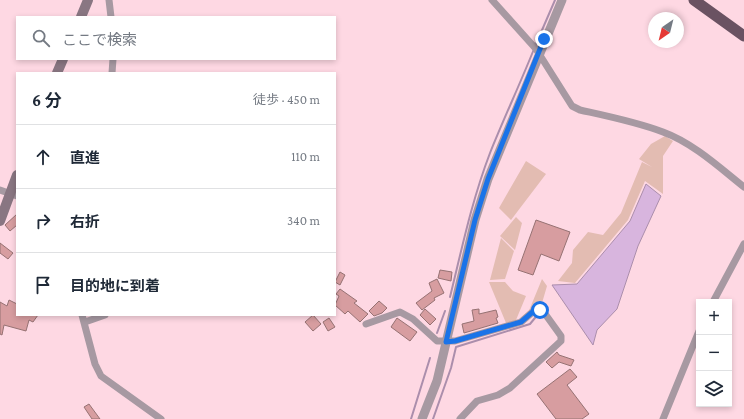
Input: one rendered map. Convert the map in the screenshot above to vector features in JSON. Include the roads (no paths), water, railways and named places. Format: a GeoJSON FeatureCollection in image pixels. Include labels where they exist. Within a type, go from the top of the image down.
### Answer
{"type":"FeatureCollection","features":[{"type":"Feature","properties":{"kind":"highway"},"geometry":{"type":"LineString","coordinates":[[694,0],[744,36]]}},
{"type":"Feature","properties":{"kind":"main road"},"geometry":{"type":"LineString","coordinates":[[81,16],[88,0]]}},
{"type":"Feature","properties":{"kind":"main road"},"geometry":{"type":"LineString","coordinates":[[57,72],[63,60]]}},
{"type":"Feature","properties":{"kind":"main road"},"geometry":{"type":"LineString","coordinates":[[0,221],[16,177]]}},
{"type":"Feature","properties":{"kind":"street"},"geometry":{"type":"LineString","coordinates":[[109,0],[111,16]]}},
{"type":"Feature","properties":{"kind":"street"},"geometry":{"type":"LineString","coordinates":[[492,0],[536,50],[572,106],[580,110],[663,131],[716,164],[744,186]]}},
{"type":"Feature","properties":{"kind":"street"},"geometry":{"type":"LineString","coordinates":[[422,419],[437,381],[475,220],[488,179],[536,50],[562,0]]}},
{"type":"Feature","properties":{"kind":"street"},"geometry":{"type":"LineString","coordinates":[[112,60],[112,72]]}},
{"type":"Feature","properties":{"kind":"street"},"geometry":{"type":"LineString","coordinates":[[715,299],[744,244]]}},
{"type":"Feature","properties":{"kind":"street"},"geometry":{"type":"LineString","coordinates":[[366,324],[400,312],[413,319],[437,341],[446,342],[455,341],[521,322],[536,309],[543,311],[562,339],[510,388],[498,395],[476,401],[460,419]]}},
{"type":"Feature","properties":{"kind":"street"},"geometry":{"type":"LineString","coordinates":[[98,316],[84,318],[96,364],[101,376],[162,419]]}},
{"type":"Feature","properties":{"kind":"street"},"geometry":{"type":"LineString","coordinates":[[663,419],[697,335]]}},
{"type":"Feature","properties":{"kind":"waterway"},"geometry":{"type":"LineString","coordinates":[[536,44],[555,0]]}},
{"type":"Feature","properties":{"kind":"waterway"},"geometry":{"type":"LineString","coordinates":[[450,297],[478,188],[495,140],[534,49]]}},
{"type":"Feature","properties":{"kind":"waterway"},"geometry":{"type":"LineString","coordinates":[[437,333],[445,311]]}},
{"type":"Feature","properties":{"kind":"waterway"},"geometry":{"type":"LineString","coordinates":[[433,419],[451,368],[456,347],[530,324],[539,313]]}},
{"type":"Feature","properties":{"kind":"waterway"},"geometry":{"type":"LineString","coordinates":[[411,419],[430,358]]}}]}
